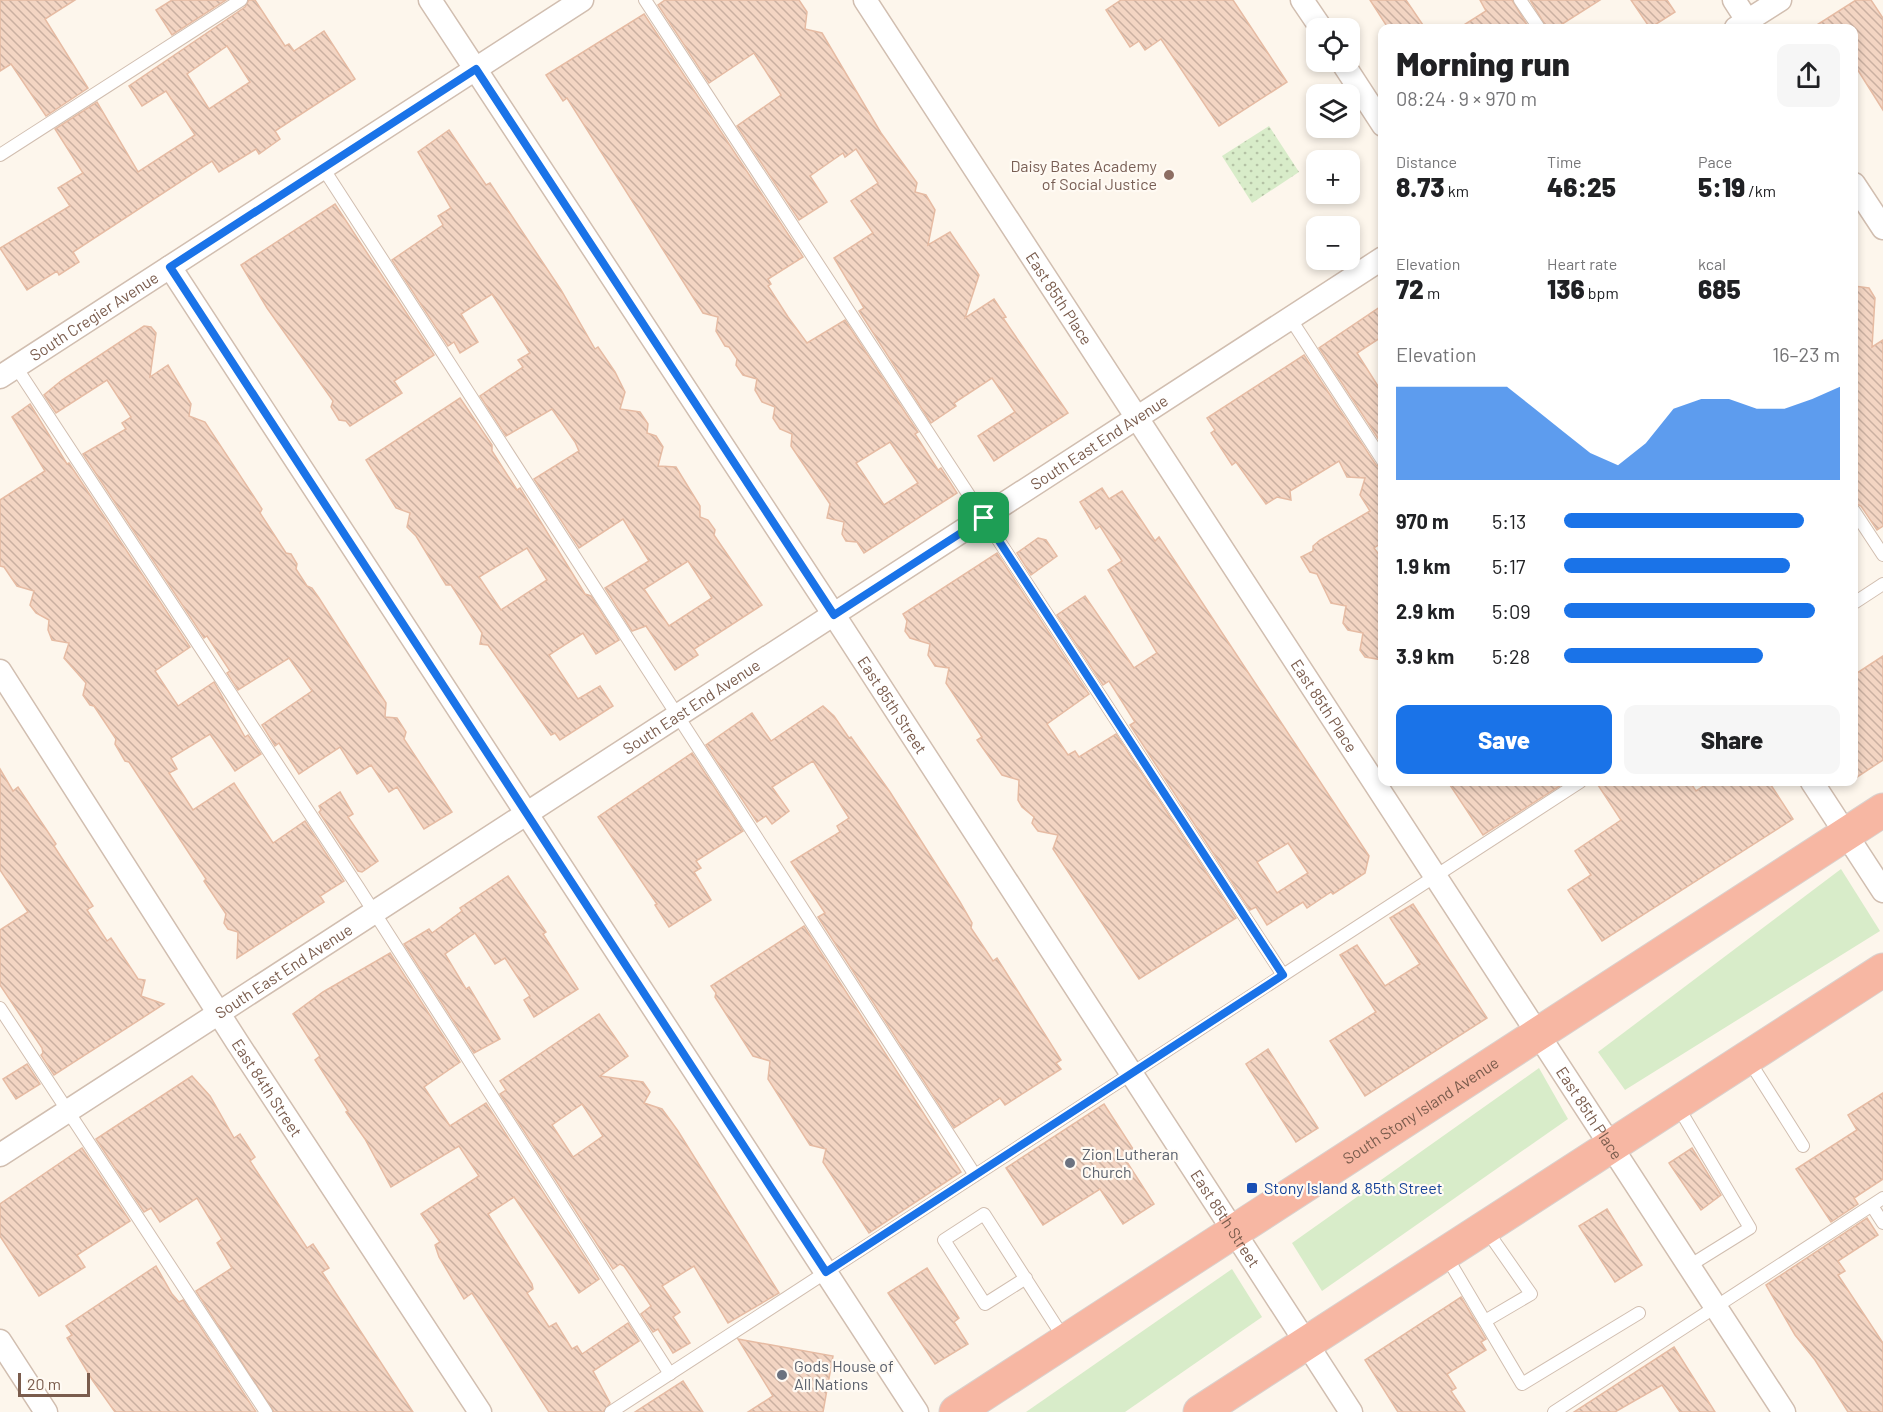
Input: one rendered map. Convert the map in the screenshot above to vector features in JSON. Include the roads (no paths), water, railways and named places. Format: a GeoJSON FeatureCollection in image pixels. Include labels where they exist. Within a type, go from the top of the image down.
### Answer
{"type":"FeatureCollection","features":[{"type":"Feature","properties":{"kind":"highway","name":"South Stony Island Avenue"},"geometry":{"type":"LineString","coordinates":[[957,1412],[1539,1036],[1883,810]]}},
{"type":"Feature","properties":{"kind":"highway"},"geometry":{"type":"LineString","coordinates":[[1200,1412],[1883,970]]}},
{"type":"Feature","properties":{"kind":"street","name":"East 85th Street"},"geometry":{"type":"LineString","coordinates":[[430,0],[834,615],[1351,1412]]}},
{"type":"Feature","properties":{"kind":"street","name":"South Cregier Avenue"},"geometry":{"type":"LineString","coordinates":[[8,372],[582,0]]}},
{"type":"Feature","properties":{"kind":"street","name":"East 85th Place"},"geometry":{"type":"LineString","coordinates":[[865,0],[1784,1412]]}},
{"type":"Feature","properties":{"kind":"street"},"geometry":{"type":"LineString","coordinates":[[1302,0],[1314,18]]}},
{"type":"Feature","properties":{"kind":"street"},"geometry":{"type":"LineString","coordinates":[[1734,0],[1744,24]]}},
{"type":"Feature","properties":{"kind":"street"},"geometry":{"type":"LineString","coordinates":[[1748,24],[1780,0]]}},
{"type":"Feature","properties":{"kind":"street"},"geometry":{"type":"LineString","coordinates":[[1349,72],[1378,116]]}},
{"type":"Feature","properties":{"kind":"street"},"geometry":{"type":"LineString","coordinates":[[1858,190],[1883,228]]}},
{"type":"Feature","properties":{"kind":"street","name":"South East End Avenue"},"geometry":{"type":"LineString","coordinates":[[0,1155],[1378,261]]}},
{"type":"Feature","properties":{"kind":"street"},"geometry":{"type":"LineString","coordinates":[[170,267],[917,1412]]}},
{"type":"Feature","properties":{"kind":"street","name":"East 84th Street"},"geometry":{"type":"LineString","coordinates":[[0,671],[218,1012],[480,1412]]}},
{"type":"Feature","properties":{"kind":"street"},"geometry":{"type":"LineString","coordinates":[[1815,786],[1883,891]]}},
{"type":"Feature","properties":{"kind":"street"},"geometry":{"type":"LineString","coordinates":[[0,1341],[46,1412]]}},
{"type":"Feature","properties":{"kind":"lane"},"geometry":{"type":"LineString","coordinates":[[0,155],[241,0]]}},
{"type":"Feature","properties":{"kind":"lane"},"geometry":{"type":"LineString","coordinates":[[645,0],[1283,975]]}},
{"type":"Feature","properties":{"kind":"lane"},"geometry":{"type":"LineString","coordinates":[[1520,0],[1536,24]]}},
{"type":"Feature","properties":{"kind":"lane"},"geometry":{"type":"LineString","coordinates":[[323,168],[975,1175]]}},
{"type":"Feature","properties":{"kind":"lane"},"geometry":{"type":"LineString","coordinates":[[1290,318],[1378,453]]}},
{"type":"Feature","properties":{"kind":"lane"},"geometry":{"type":"LineString","coordinates":[[8,372],[374,912],[670,1374]]}},
{"type":"Feature","properties":{"kind":"lane"},"geometry":{"type":"LineString","coordinates":[[1858,516],[1883,555]]}},
{"type":"Feature","properties":{"kind":"lane"},"geometry":{"type":"LineString","coordinates":[[1858,600],[1883,584]]}},
{"type":"Feature","properties":{"kind":"lane"},"geometry":{"type":"LineString","coordinates":[[611,1412],[1574,786]]}},
{"type":"Feature","properties":{"kind":"lane"},"geometry":{"type":"LineString","coordinates":[[0,1008],[266,1412]]}},
{"type":"Feature","properties":{"kind":"lane"},"geometry":{"type":"LineString","coordinates":[[1747,1058],[1803,1146]]}},
{"type":"Feature","properties":{"kind":"lane"},"geometry":{"type":"LineString","coordinates":[[1676,1104],[1750,1228],[1689,1266]]}},
{"type":"Feature","properties":{"kind":"lane"},"geometry":{"type":"LineString","coordinates":[[1554,1412],[1569,1408],[1716,1307],[1883,1198]]}},
{"type":"Feature","properties":{"kind":"lane"},"geometry":{"type":"LineString","coordinates":[[1872,1206],[1883,1223]]}},
{"type":"Feature","properties":{"kind":"lane"},"geometry":{"type":"LineString","coordinates":[[1026,1278],[985,1304],[944,1240],[984,1214],[1026,1278],[1066,1341]]}},
{"type":"Feature","properties":{"kind":"lane"},"geometry":{"type":"LineString","coordinates":[[1485,1227],[1531,1294],[1485,1321]]}},
{"type":"Feature","properties":{"kind":"lane"},"geometry":{"type":"LineString","coordinates":[[1444,1253],[1522,1384],[1639,1313]]}},
{"type":"Feature","properties":{"kind":"place","name":"Daisy Bates Academy of Social Justice"},"geometry":{"type":"Point","coordinates":[1169,175]}},
{"type":"Feature","properties":{"kind":"place","name":"Zion Lutheran Church"},"geometry":{"type":"Point","coordinates":[1070,1163]}},
{"type":"Feature","properties":{"kind":"place","name":"Stony Island & 85th Street"},"geometry":{"type":"Point","coordinates":[1252,1188]}},
{"type":"Feature","properties":{"kind":"place","name":"Gods House of All Nations"},"geometry":{"type":"Point","coordinates":[782,1375]}}]}
